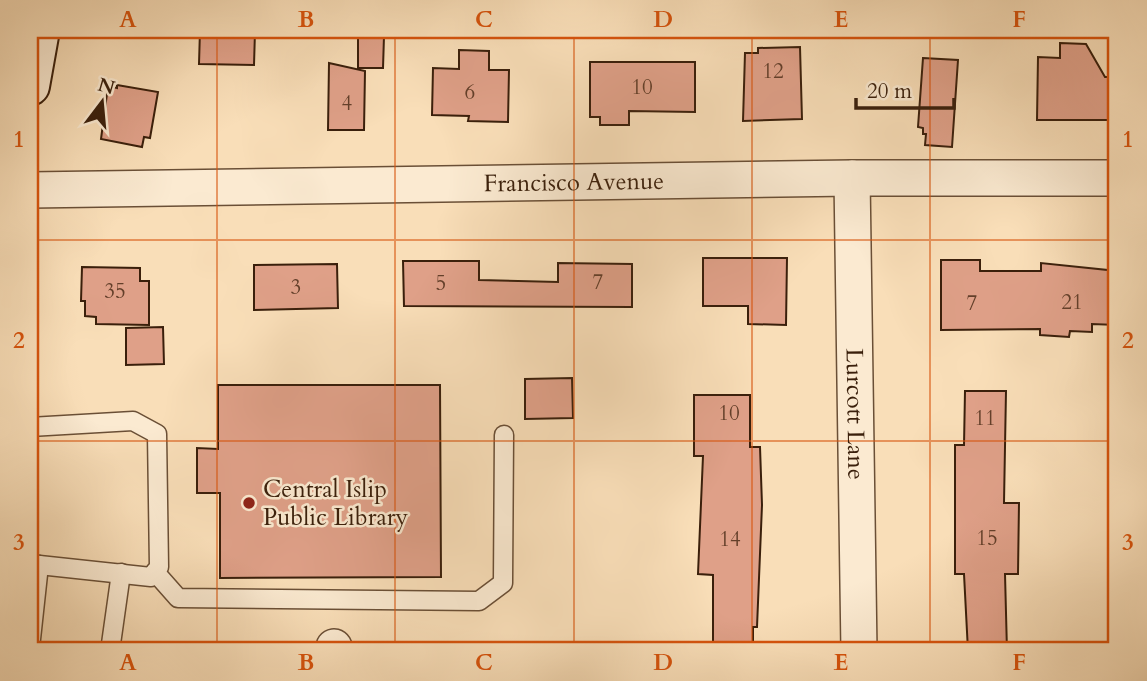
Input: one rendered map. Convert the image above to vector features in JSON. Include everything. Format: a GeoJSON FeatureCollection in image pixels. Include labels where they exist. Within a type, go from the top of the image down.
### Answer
{"type":"FeatureCollection","features":[{"type":"Feature","properties":{"kind":"street"},"geometry":{"type":"LineString","coordinates":[[30,86],[40,30]]}},
{"type":"Feature","properties":{"kind":"street","name":"Francisco Avenue"},"geometry":{"type":"LineString","coordinates":[[30,190],[852,178],[1117,178]]}},
{"type":"Feature","properties":{"kind":"street","name":"Lurcott Lane"},"geometry":{"type":"LineString","coordinates":[[852,178],[859,651]]}},
{"type":"Feature","properties":{"kind":"lane"},"geometry":{"type":"LineString","coordinates":[[30,427],[133,421],[158,434],[159,567],[151,577],[34,564],[30,648]]}},
{"type":"Feature","properties":{"kind":"lane"},"geometry":{"type":"LineString","coordinates":[[155,572],[178,598],[479,601],[502,583],[504,435]]}},
{"type":"Feature","properties":{"kind":"lane"},"geometry":{"type":"LineString","coordinates":[[110,651],[121,573]]}},
{"type":"Feature","properties":{"kind":"building"},"geometry":{"type":"Polygon","coordinates":[[[200,30],[255,31],[254,65],[199,64],[200,30]]]}},
{"type":"Feature","properties":{"kind":"building"},"geometry":{"type":"Polygon","coordinates":[[[358,36],[384,36],[383,68],[358,68],[358,36]]]}},
{"type":"Feature","properties":{"kind":"building"},"geometry":{"type":"Polygon","coordinates":[[[1060,43],[1086,44],[1105,77],[1117,77],[1117,120],[1037,120],[1038,57],[1060,58],[1060,43]]]}},
{"type":"Feature","properties":{"kind":"building"},"geometry":{"type":"Polygon","coordinates":[[[800,47],[802,119],[743,121],[745,53],[758,53],[758,48],[800,47]]]}},
{"type":"Feature","properties":{"kind":"building"},"geometry":{"type":"Polygon","coordinates":[[[459,50],[489,51],[489,70],[509,70],[508,122],[468,121],[469,116],[432,115],[433,68],[459,69],[459,50]]]}},
{"type":"Feature","properties":{"kind":"building"},"geometry":{"type":"Polygon","coordinates":[[[923,58],[958,60],[952,147],[925,145],[926,134],[923,134],[923,128],[918,127],[923,58]]]}},
{"type":"Feature","properties":{"kind":"building"},"geometry":{"type":"Polygon","coordinates":[[[590,62],[695,62],[695,112],[629,111],[629,125],[600,125],[600,117],[590,117],[590,62]]]}},
{"type":"Feature","properties":{"kind":"building"},"geometry":{"type":"Polygon","coordinates":[[[329,63],[365,71],[364,130],[328,130],[329,63]]]}},
{"type":"Feature","properties":{"kind":"building"},"geometry":{"type":"Polygon","coordinates":[[[117,85],[158,92],[150,138],[144,137],[142,147],[101,139],[108,86],[117,88],[117,85]]]}},
{"type":"Feature","properties":{"kind":"building"},"geometry":{"type":"Polygon","coordinates":[[[703,258],[787,258],[786,325],[748,324],[748,306],[703,306],[703,258]]]}},
{"type":"Feature","properties":{"kind":"building"},"geometry":{"type":"Polygon","coordinates":[[[941,260],[980,260],[980,271],[1041,271],[1041,263],[1117,271],[1117,325],[1092,324],[1092,332],[1070,331],[1069,337],[1040,335],[1040,329],[941,330],[941,260]]]}},
{"type":"Feature","properties":{"kind":"building"},"geometry":{"type":"Polygon","coordinates":[[[403,261],[479,261],[479,280],[558,282],[558,263],[632,264],[632,307],[404,306],[403,261]]]}},
{"type":"Feature","properties":{"kind":"building"},"geometry":{"type":"Polygon","coordinates":[[[337,264],[338,308],[254,310],[254,265],[337,264]]]}},
{"type":"Feature","properties":{"kind":"building"},"geometry":{"type":"Polygon","coordinates":[[[82,267],[140,268],[140,281],[149,281],[149,325],[96,324],[96,317],[85,316],[85,301],[81,301],[82,267]]]}},
{"type":"Feature","properties":{"kind":"building"},"geometry":{"type":"Polygon","coordinates":[[[163,327],[164,364],[126,365],[126,328],[163,327]]]}},
{"type":"Feature","properties":{"kind":"building"},"geometry":{"type":"Polygon","coordinates":[[[572,378],[573,418],[525,419],[525,379],[572,378]]]}},
{"type":"Feature","properties":{"kind":"building"},"geometry":{"type":"Polygon","coordinates":[[[218,385],[440,385],[441,577],[220,578],[220,493],[197,493],[197,448],[218,449],[218,385]]]}},
{"type":"Feature","properties":{"kind":"building"},"geometry":{"type":"Polygon","coordinates":[[[965,391],[1006,391],[1004,503],[1019,503],[1018,574],[1005,574],[1007,651],[968,651],[964,574],[955,574],[955,445],[964,445],[965,391]]]}},
{"type":"Feature","properties":{"kind":"building"},"geometry":{"type":"Polygon","coordinates":[[[694,395],[750,395],[750,447],[760,447],[762,505],[757,627],[753,627],[753,651],[713,651],[713,575],[698,574],[703,456],[694,456],[694,395]]]}},
{"type":"Feature","properties":{"kind":"place","name":"Central Islip Public Library"},"geometry":{"type":"Point","coordinates":[249,503]}}]}
